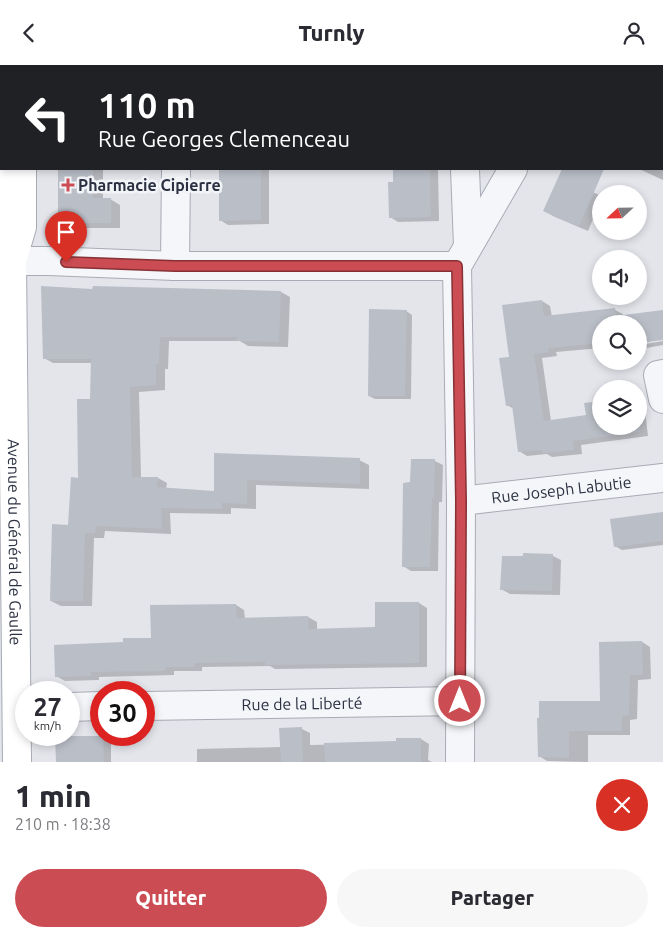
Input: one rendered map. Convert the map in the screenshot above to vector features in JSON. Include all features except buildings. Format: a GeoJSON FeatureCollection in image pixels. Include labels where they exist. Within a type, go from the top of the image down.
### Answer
{"type":"FeatureCollection","features":[{"type":"Feature","properties":{"kind":"main road"},"geometry":{"type":"LineString","coordinates":[[6,262],[22,227],[22,170]]}},
{"type":"Feature","properties":{"kind":"main road","name":"Avenue du Général de Gaulle"},"geometry":{"type":"LineString","coordinates":[[0,175],[1,229],[6,262],[20,681]]}},
{"type":"Feature","properties":{"kind":"main road","name":"Avenue du Général de Gaulle"},"geometry":{"type":"LineString","coordinates":[[17,762],[18,746]]}},
{"type":"Feature","properties":{"kind":"street"},"geometry":{"type":"LineString","coordinates":[[175,266],[176,170]]}},
{"type":"Feature","properties":{"kind":"street"},"geometry":{"type":"LineString","coordinates":[[460,762],[465,170]]}},
{"type":"Feature","properties":{"kind":"street"},"geometry":{"type":"LineString","coordinates":[[463,256],[511,170]]}},
{"type":"Feature","properties":{"kind":"street"},"geometry":{"type":"LineString","coordinates":[[6,262],[48,261],[175,266],[463,256]]}},
{"type":"Feature","properties":{"kind":"street"},"geometry":{"type":"LineString","coordinates":[[663,374],[658,375],[663,399]]}},
{"type":"Feature","properties":{"kind":"street","name":"Rue Joseph Labutie"},"geometry":{"type":"LineString","coordinates":[[461,501],[663,478]]}},
{"type":"Feature","properties":{"kind":"street","name":"Rue de la Liberté"},"geometry":{"type":"LineString","coordinates":[[155,706],[460,701]]}},
{"type":"Feature","properties":{"kind":"place","name":"Pharmacie Cipierre"},"geometry":{"type":"Point","coordinates":[68,185]}},
{"type":"Feature","properties":{"kind":"route"},"geometry":{"type":"LineString","coordinates":[[66,262],[175,266],[457,266],[461,501],[460,701]]}}]}
